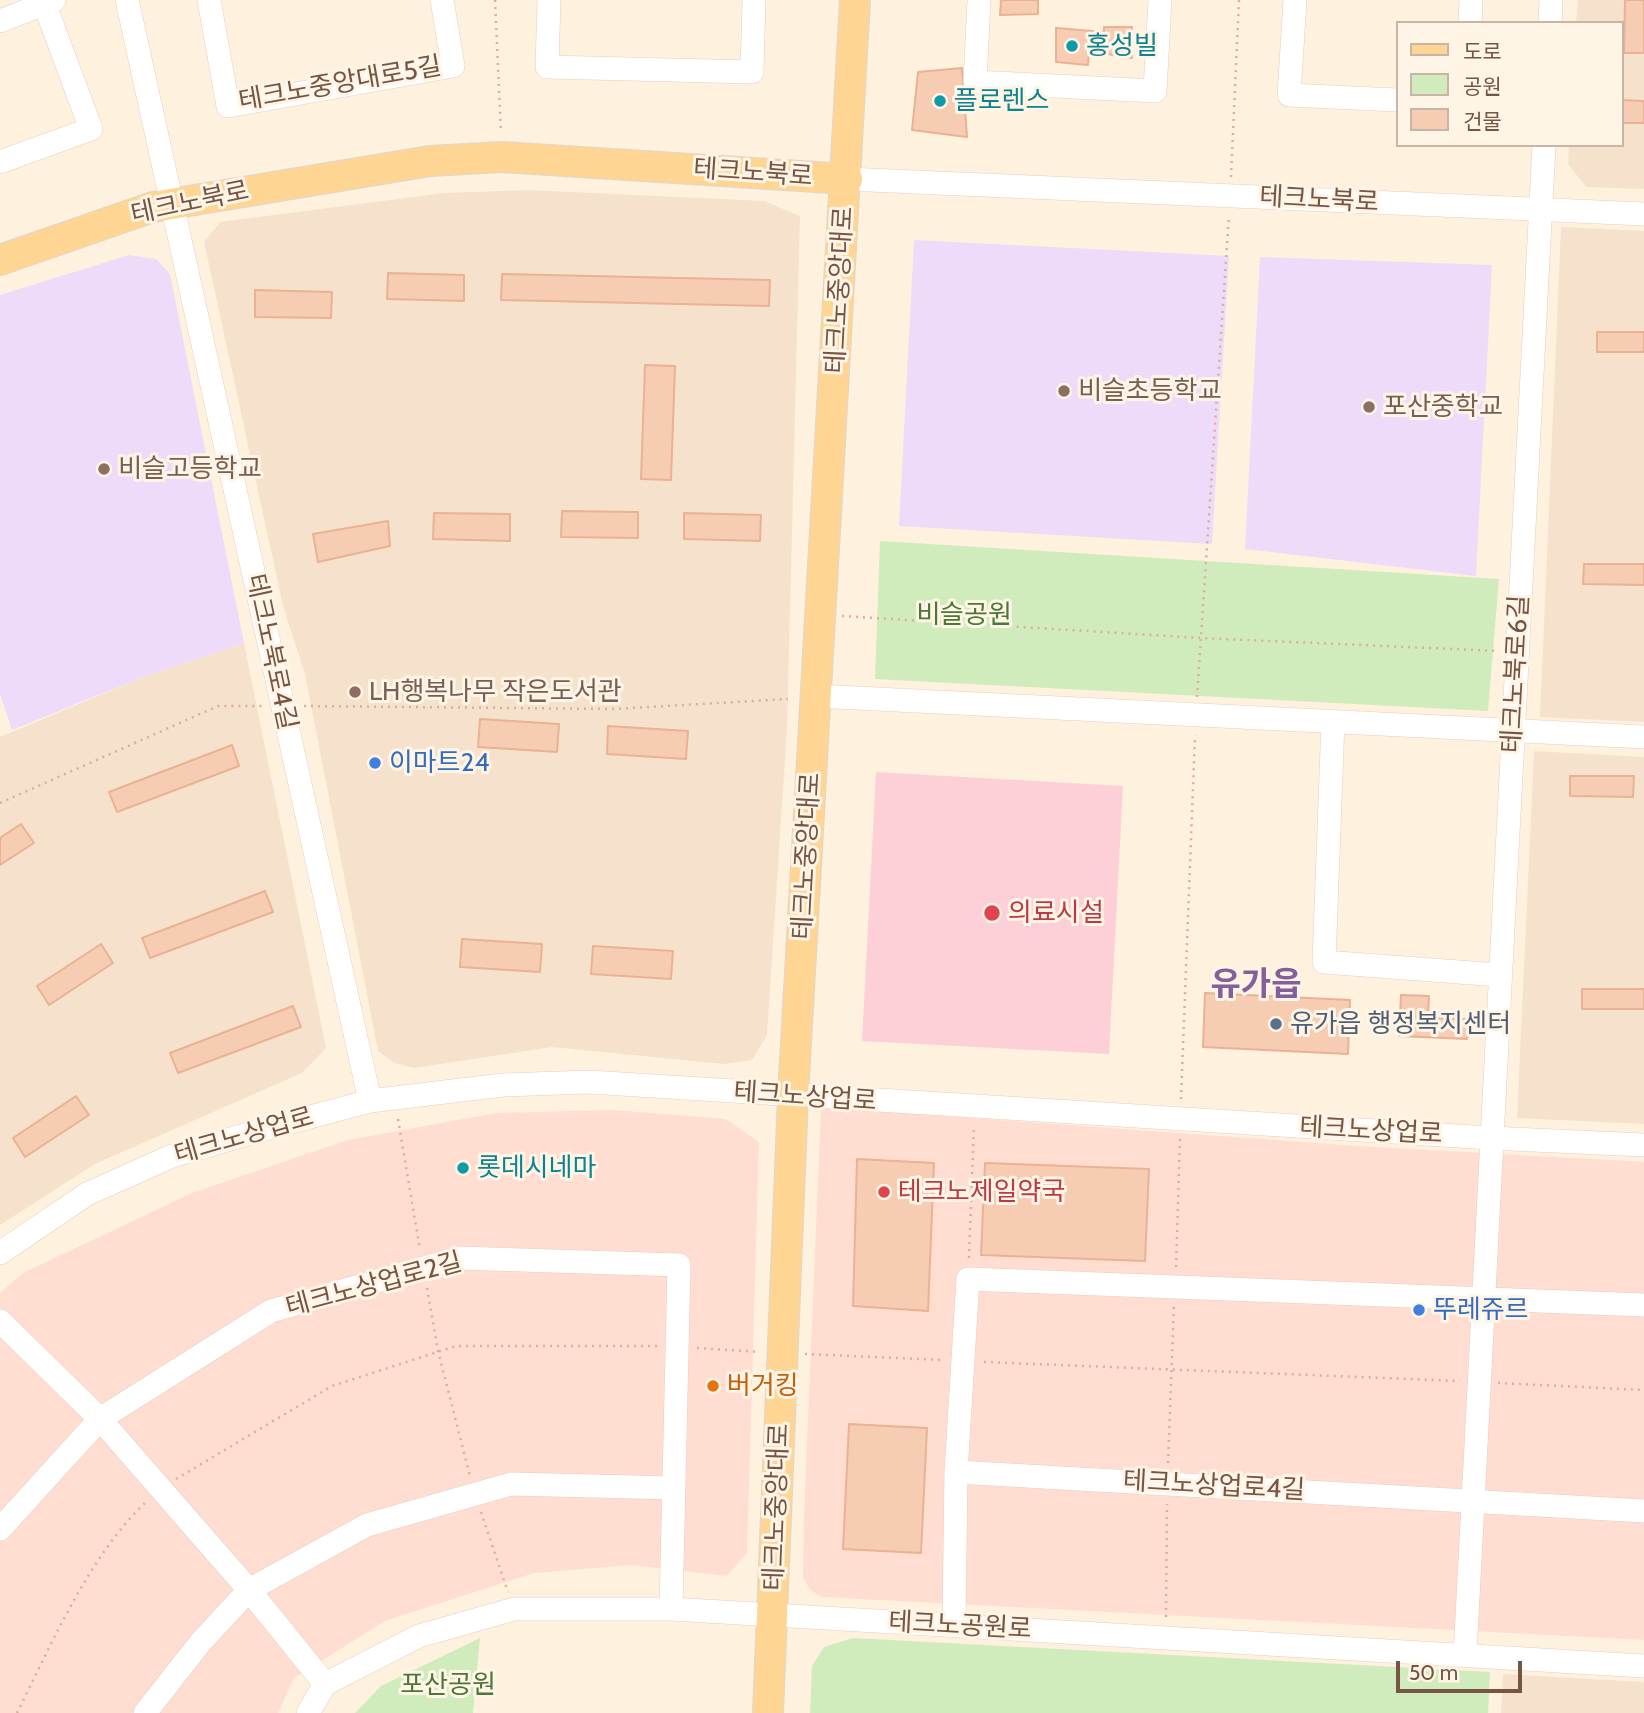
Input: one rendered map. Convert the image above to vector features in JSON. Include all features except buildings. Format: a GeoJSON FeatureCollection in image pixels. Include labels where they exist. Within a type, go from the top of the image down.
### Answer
{"type":"FeatureCollection","features":[{"type":"Feature","properties":{"kind":"main road","name":"테크노중앙대로"},"geometry":{"type":"LineString","coordinates":[[768,1713],[793,1096],[802,697],[821,615],[855,0]]}},
{"type":"Feature","properties":{"kind":"main road","name":"테크노북로"},"geometry":{"type":"LineString","coordinates":[[0,260],[153,207],[430,161],[502,157],[847,179]]}},
{"type":"Feature","properties":{"kind":"street","name":"테크노북로4길"},"geometry":{"type":"LineString","coordinates":[[127,0],[370,1101]]}},
{"type":"Feature","properties":{"kind":"street","name":"테크노중앙대로5길"},"geometry":{"type":"LineString","coordinates":[[209,0],[228,106],[453,66],[442,0]]}},
{"type":"Feature","properties":{"kind":"street"},"geometry":{"type":"LineString","coordinates":[[549,0],[547,67],[752,72],[754,0]]}},
{"type":"Feature","properties":{"kind":"street"},"geometry":{"type":"LineString","coordinates":[[979,0],[975,82],[1156,91],[1160,0]]}},
{"type":"Feature","properties":{"kind":"street"},"geometry":{"type":"LineString","coordinates":[[1295,0],[1289,95],[1396,100]]}},
{"type":"Feature","properties":{"kind":"street"},"geometry":{"type":"LineString","coordinates":[[1470,21],[1471,0]]}},
{"type":"Feature","properties":{"kind":"street"},"geometry":{"type":"LineString","coordinates":[[1550,21],[1551,0]]}},
{"type":"Feature","properties":{"kind":"street"},"geometry":{"type":"LineString","coordinates":[[0,21],[47,1],[91,129],[0,162]]}},
{"type":"Feature","properties":{"kind":"street","name":"테크노북로6길"},"geometry":{"type":"LineString","coordinates":[[1490,1138],[1544,147]]}},
{"type":"Feature","properties":{"kind":"street","name":"테크노북로"},"geometry":{"type":"LineString","coordinates":[[847,179],[1644,214]]}},
{"type":"Feature","properties":{"kind":"street"},"geometry":{"type":"LineString","coordinates":[[802,697],[1333,720],[1644,737]]}},
{"type":"Feature","properties":{"kind":"street"},"geometry":{"type":"LineString","coordinates":[[1333,720],[1324,962],[1499,975]]}},
{"type":"Feature","properties":{"kind":"street","name":"테크노상업로"},"geometry":{"type":"LineString","coordinates":[[0,1253],[87,1194],[172,1156],[370,1101],[503,1085],[589,1082],[1490,1138],[1644,1144]]}},
{"type":"Feature","properties":{"kind":"street"},"geometry":{"type":"LineString","coordinates":[[1465,1655],[1490,1138]]}},
{"type":"Feature","properties":{"kind":"street","name":"테크노상업로2길"},"geometry":{"type":"LineString","coordinates":[[0,1529],[100,1419],[271,1311],[459,1258],[679,1265],[677,1347]]}},
{"type":"Feature","properties":{"kind":"street"},"geometry":{"type":"LineString","coordinates":[[954,1625],[956,1472],[968,1279],[1644,1305]]}},
{"type":"Feature","properties":{"kind":"street"},"geometry":{"type":"LineString","coordinates":[[0,1321],[100,1419],[249,1590],[325,1684],[307,1713]]}},
{"type":"Feature","properties":{"kind":"street"},"geometry":{"type":"LineString","coordinates":[[671,1609],[677,1347]]}},
{"type":"Feature","properties":{"kind":"street","name":"테크노상업로4길"},"geometry":{"type":"LineString","coordinates":[[956,1472],[1644,1511]]}},
{"type":"Feature","properties":{"kind":"street"},"geometry":{"type":"LineString","coordinates":[[145,1713],[200,1643],[249,1590],[367,1525],[511,1484],[674,1488]]}},
{"type":"Feature","properties":{"kind":"street","name":"테크노공원로"},"geometry":{"type":"LineString","coordinates":[[325,1684],[419,1636],[514,1608],[671,1609],[1644,1666]]}},
{"type":"Feature","properties":{"kind":"path"},"geometry":{"type":"LineString","coordinates":[[495,0],[502,157]]}},
{"type":"Feature","properties":{"kind":"path"},"geometry":{"type":"LineString","coordinates":[[1165,1638],[1170,1369],[1196,714],[1230,196],[1239,0]]}},
{"type":"Feature","properties":{"kind":"path"},"geometry":{"type":"LineString","coordinates":[[821,615],[1201,638],[1517,651]]}},
{"type":"Feature","properties":{"kind":"path"},"geometry":{"type":"LineString","coordinates":[[300,706],[613,709],[802,697]]}},
{"type":"Feature","properties":{"kind":"path"},"geometry":{"type":"LineString","coordinates":[[0,803],[218,706],[272,706]]}},
{"type":"Feature","properties":{"kind":"path"},"geometry":{"type":"LineString","coordinates":[[395,1098],[438,1352],[475,1495],[514,1608]]}},
{"type":"Feature","properties":{"kind":"path"},"geometry":{"type":"LineString","coordinates":[[968,1279],[974,1107]]}},
{"type":"Feature","properties":{"kind":"path"},"geometry":{"type":"LineString","coordinates":[[17,1713],[67,1614],[126,1521],[160,1488],[332,1386],[438,1352],[469,1345],[677,1347],[948,1360]]}},
{"type":"Feature","properties":{"kind":"path"},"geometry":{"type":"LineString","coordinates":[[976,1361],[1644,1391]]}},
{"type":"Feature","properties":{"kind":"shaded area"},"geometry":{"type":"Polygon","coordinates":[[[1578,0],[1644,0],[1644,189],[1586,187],[1568,164],[1569,147],[1623,147],[1623,21],[1576,21],[1578,0]]]}},
{"type":"Feature","properties":{"kind":"shaded area"},"geometry":{"type":"Polygon","coordinates":[[[529,190],[764,201],[800,216],[787,728],[767,1035],[752,1060],[724,1064],[552,1047],[414,1068],[394,1063],[378,1051],[305,674],[283,606],[204,242],[220,222],[444,193],[529,190]]]}},
{"type":"Feature","properties":{"kind":"shaded area"},"geometry":{"type":"Polygon","coordinates":[[[1561,227],[1644,231],[1644,722],[1540,717],[1561,227]]]}},
{"type":"Feature","properties":{"kind":"shaded area","name":"비슬초등학교"},"geometry":{"type":"Polygon","coordinates":[[[914,240],[1229,256],[1212,544],[899,526],[914,240]]]}},
{"type":"Feature","properties":{"kind":"shaded area","name":"비슬고등학교"},"geometry":{"type":"Polygon","coordinates":[[[129,255],[156,259],[170,274],[244,643],[143,677],[12,730],[0,694],[0,295],[129,255]]]}},
{"type":"Feature","properties":{"kind":"shaded area","name":"포산중학교"},"geometry":{"type":"Polygon","coordinates":[[[1260,257],[1492,265],[1476,576],[1245,549],[1260,257]]]}},
{"type":"Feature","properties":{"kind":"shaded area"},"geometry":{"type":"Polygon","coordinates":[[[244,643],[326,1048],[302,1073],[95,1164],[0,1225],[0,737],[143,677],[244,643]]]}},
{"type":"Feature","properties":{"kind":"shaded area"},"geometry":{"type":"Polygon","coordinates":[[[1534,751],[1644,757],[1644,1124],[1517,1118],[1534,751]]]}},
{"type":"Feature","properties":{"kind":"shaded area","name":"의료시설"},"geometry":{"type":"Polygon","coordinates":[[[876,772],[1123,786],[1109,1054],[862,1041],[876,772]]]}},
{"type":"Feature","properties":{"kind":"shaded area"},"geometry":{"type":"Polygon","coordinates":[[[821,1107],[1358,1146],[1644,1162],[1644,1640],[822,1597],[810,1590],[803,1577],[804,1514],[821,1107]]]}},
{"type":"Feature","properties":{"kind":"shaded area"},"geometry":{"type":"Polygon","coordinates":[[[613,1110],[726,1119],[759,1142],[747,1553],[727,1576],[631,1565],[534,1573],[385,1621],[294,1678],[278,1713],[0,1713],[0,1293],[23,1273],[192,1193],[348,1140],[496,1113],[613,1110]]]}},
{"type":"Feature","properties":{"kind":"shaded area"},"geometry":{"type":"Polygon","coordinates":[[[1503,1674],[1644,1682],[1644,1713],[1501,1713],[1503,1674]]]}},
{"type":"Feature","properties":{"kind":"green space","name":"비슬공원"},"geometry":{"type":"Polygon","coordinates":[[[880,541],[1499,579],[1488,711],[875,679],[880,541]]]}},
{"type":"Feature","properties":{"kind":"green space","name":"포산공원"},"geometry":{"type":"Polygon","coordinates":[[[480,1638],[473,1713],[355,1713],[381,1686],[480,1638]]]}},
{"type":"Feature","properties":{"kind":"green space"},"geometry":{"type":"Polygon","coordinates":[[[853,1638],[1490,1672],[1488,1713],[810,1713],[812,1666],[824,1647],[853,1638]]]}},
{"type":"Feature","properties":{"kind":"place","name":"홍성빌"},"geometry":{"type":"Point","coordinates":[1072,46]}},
{"type":"Feature","properties":{"kind":"place","name":"플로렌스"},"geometry":{"type":"Point","coordinates":[940,101]}},
{"type":"Feature","properties":{"kind":"place","name":"비슬초등학교"},"geometry":{"type":"Point","coordinates":[1064,391]}},
{"type":"Feature","properties":{"kind":"place","name":"포산중학교"},"geometry":{"type":"Point","coordinates":[1369,407]}},
{"type":"Feature","properties":{"kind":"place","name":"비슬고등학교"},"geometry":{"type":"Point","coordinates":[104,469]}},
{"type":"Feature","properties":{"kind":"place","name":"LH행복나무 작은도서관"},"geometry":{"type":"Point","coordinates":[355,692]}},
{"type":"Feature","properties":{"kind":"place","name":"이마트24"},"geometry":{"type":"Point","coordinates":[375,763]}},
{"type":"Feature","properties":{"kind":"place","name":"의료시설"},"geometry":{"type":"Point","coordinates":[992,913]}},
{"type":"Feature","properties":{"kind":"place","name":"유가읍 행정복지센터"},"geometry":{"type":"Point","coordinates":[1276,1024]}},
{"type":"Feature","properties":{"kind":"place","name":"롯데시네마"},"geometry":{"type":"Point","coordinates":[463,1168]}},
{"type":"Feature","properties":{"kind":"place","name":"테크노제일약국"},"geometry":{"type":"Point","coordinates":[884,1192]}},
{"type":"Feature","properties":{"kind":"place","name":"뚜레쥬르"},"geometry":{"type":"Point","coordinates":[1419,1310]}},
{"type":"Feature","properties":{"kind":"place","name":"버거킹"},"geometry":{"type":"Point","coordinates":[713,1386]}},
{"type":"Feature","properties":{"kind":"district","name":"유가읍"},"geometry":{"type":"Point","coordinates":[1256,985]}}]}
